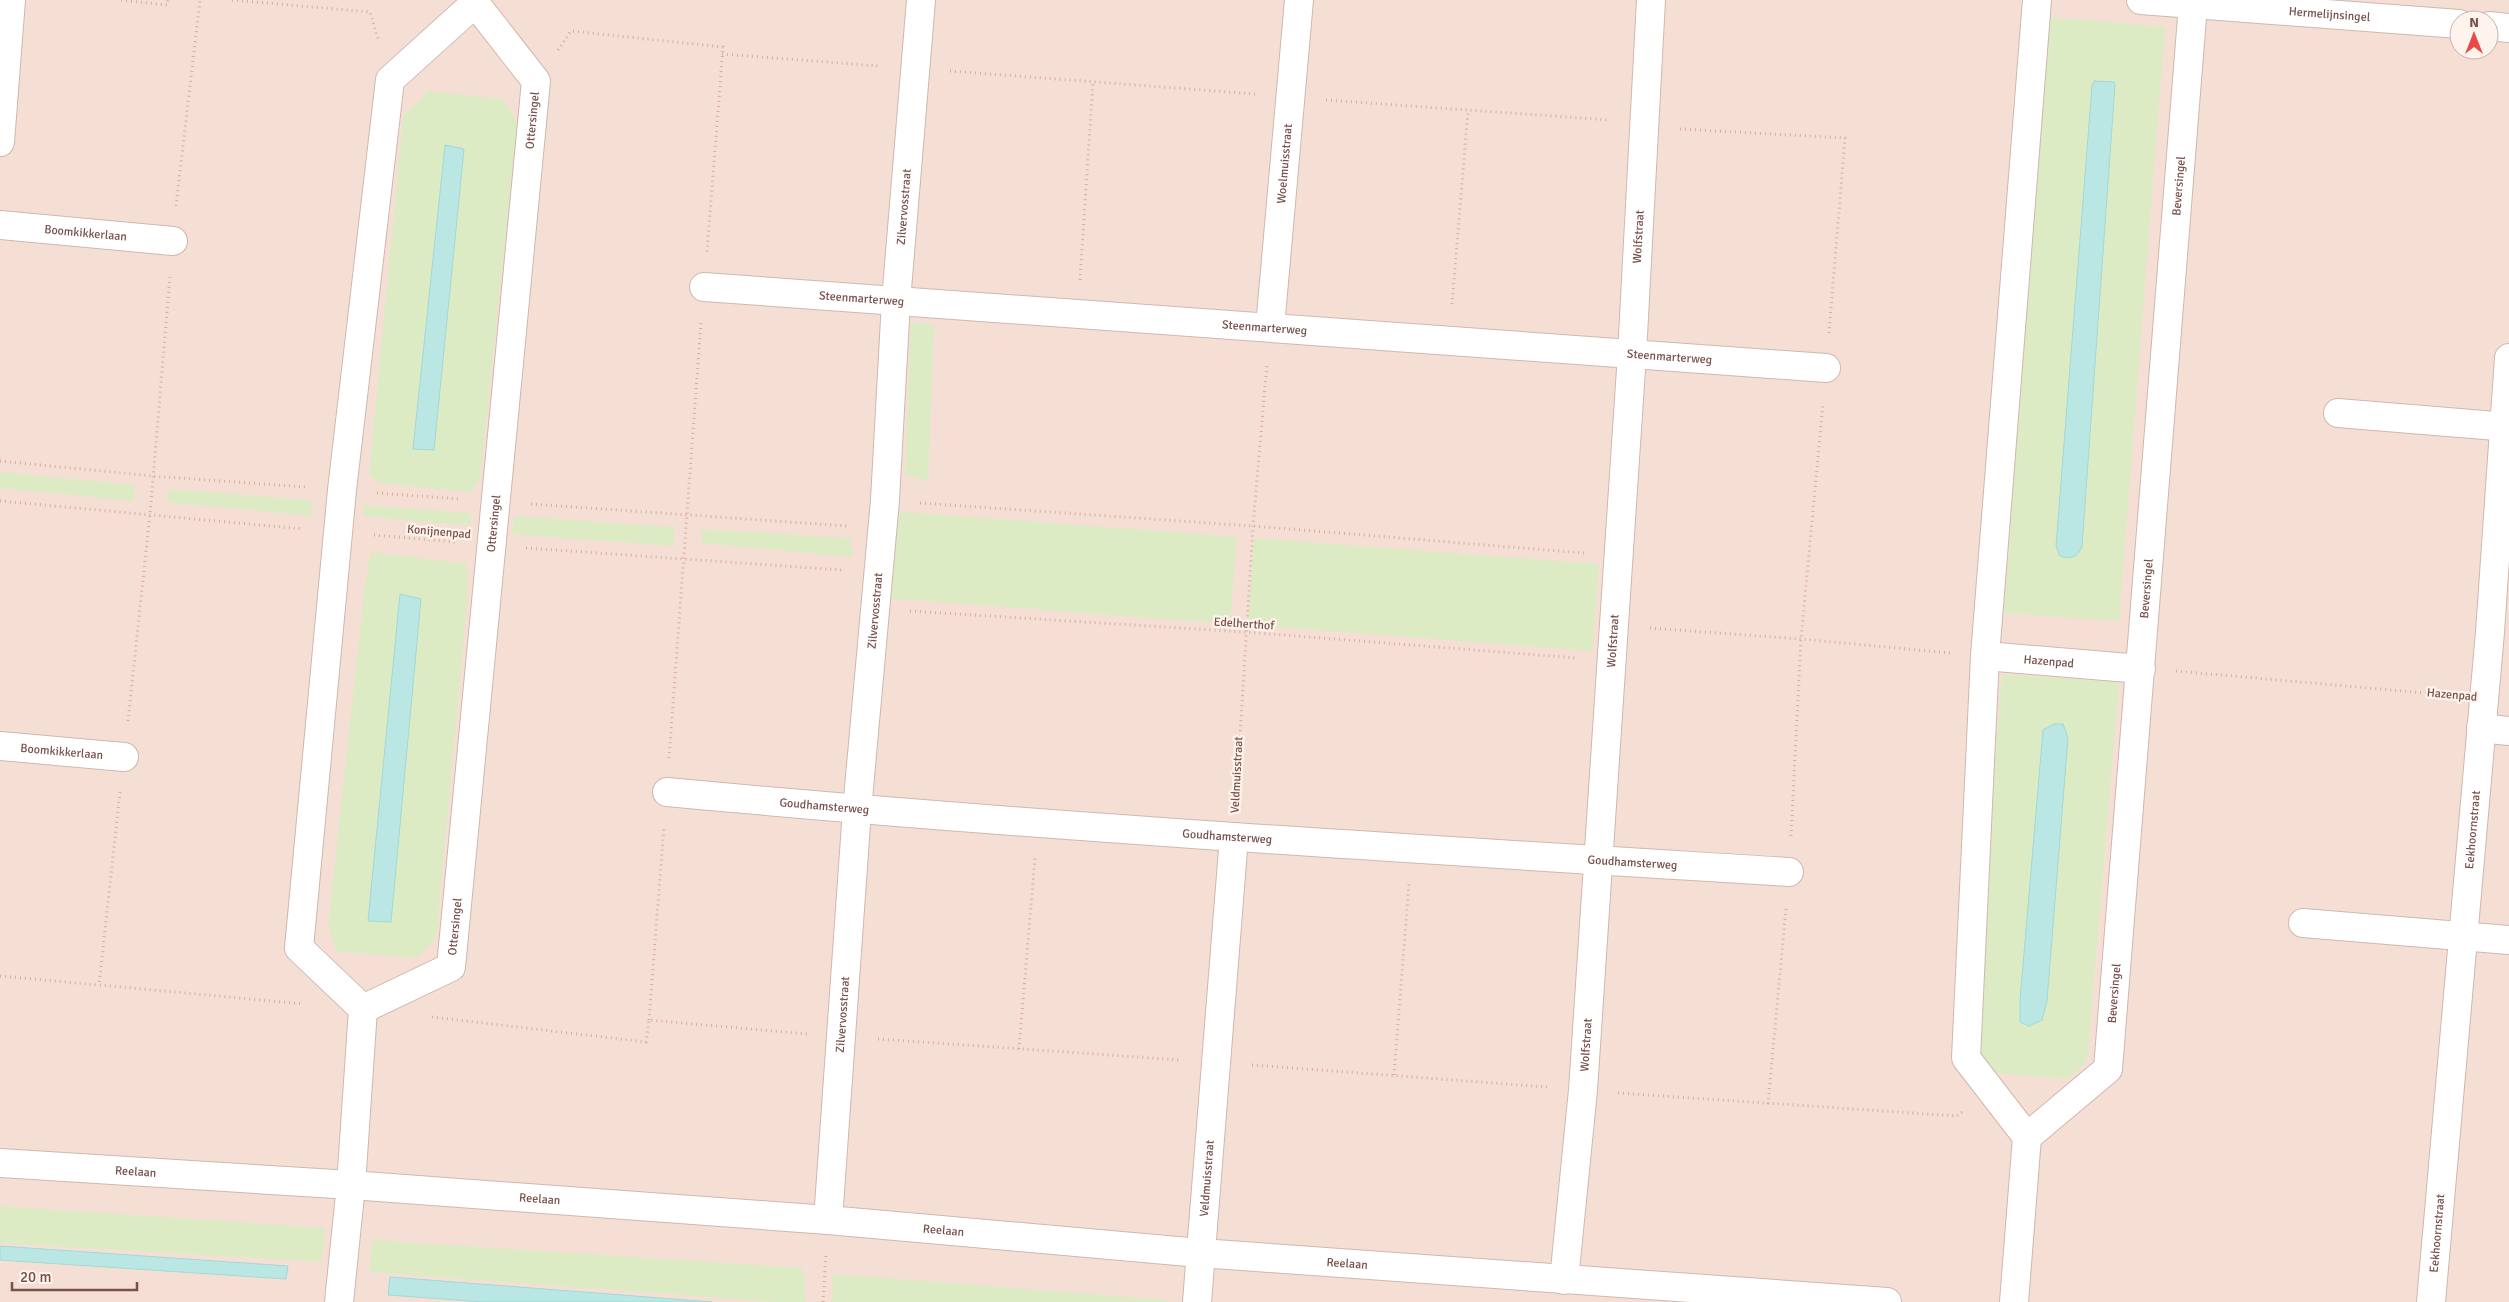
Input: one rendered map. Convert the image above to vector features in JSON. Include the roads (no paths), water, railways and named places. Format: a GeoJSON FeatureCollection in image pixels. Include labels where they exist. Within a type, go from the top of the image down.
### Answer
{"type":"FeatureCollection","features":[{"type":"Feature","properties":{"kind":"street"},"geometry":{"type":"LineString","coordinates":[[1,129],[11,0]]}},
{"type":"Feature","properties":{"kind":"street","name":"Zilvervosstraat"},"geometry":{"type":"LineString","coordinates":[[828,1220],[857,810],[885,500],[896,301],[921,0]]}},
{"type":"Feature","properties":{"kind":"street","name":"Woelmuisstraat"},"geometry":{"type":"LineString","coordinates":[[1270,327],[1299,0]]}},
{"type":"Feature","properties":{"kind":"street","name":"Wolfstraat"},"geometry":{"type":"LineString","coordinates":[[1564,1280],[1583,1090],[1617,556],[1632,354],[1651,0]]}},
{"type":"Feature","properties":{"kind":"street"},"geometry":{"type":"LineString","coordinates":[[2014,1302],[2027,1137],[1966,1058],[1985,656],[2037,0]]}},
{"type":"Feature","properties":{"kind":"street","name":"Hermelijnsingel"},"geometry":{"type":"LineString","coordinates":[[2141,0],[2449,23]]}},
{"type":"Feature","properties":{"kind":"street","name":"Ottersingel"},"geometry":{"type":"LineString","coordinates":[[475,1],[536,81],[494,502],[451,967],[363,1009],[299,948],[342,490],[390,80],[475,1]]}},
{"type":"Feature","properties":{"kind":"street","name":"Beversingel"},"geometry":{"type":"LineString","coordinates":[[2027,1137],[2108,1069],[2193,5]]}},
{"type":"Feature","properties":{"kind":"street","name":"Boomkikkerlaan"},"geometry":{"type":"LineString","coordinates":[[0,225],[173,241]]}},
{"type":"Feature","properties":{"kind":"street","name":"Steenmarterweg"},"geometry":{"type":"LineString","coordinates":[[704,287],[1826,368]]}},
{"type":"Feature","properties":{"kind":"street","name":"Eekhoornstraat"},"geometry":{"type":"LineString","coordinates":[[2431,1302],[2484,698],[2500,632],[2509,358]]}},
{"type":"Feature","properties":{"kind":"street"},"geometry":{"type":"LineString","coordinates":[[2338,413],[2507,427]]}},
{"type":"Feature","properties":{"kind":"street","name":"Hazenpad"},"geometry":{"type":"LineString","coordinates":[[1985,656],[2141,668]]}},
{"type":"Feature","properties":{"kind":"street"},"geometry":{"type":"LineString","coordinates":[[2481,728],[2509,730]]}},
{"type":"Feature","properties":{"kind":"street","name":"Boomkikkerlaan"},"geometry":{"type":"LineString","coordinates":[[0,746],[124,757]]}},
{"type":"Feature","properties":{"kind":"street","name":"Goudhamsterweg"},"geometry":{"type":"LineString","coordinates":[[667,792],[857,810],[1234,837],[1790,872]]}},
{"type":"Feature","properties":{"kind":"street","name":"Veldmuisstraat"},"geometry":{"type":"LineString","coordinates":[[1197,1302],[1234,837]]}},
{"type":"Feature","properties":{"kind":"street"},"geometry":{"type":"LineString","coordinates":[[2304,923],[2509,940]]}},
{"type":"Feature","properties":{"kind":"street"},"geometry":{"type":"LineString","coordinates":[[339,1302],[351,1185],[363,1009]]}},
{"type":"Feature","properties":{"kind":"street","name":"Reelaan"},"geometry":{"type":"LineString","coordinates":[[0,1163],[351,1185],[828,1220],[1200,1253],[1887,1302]]}},
{"type":"Feature","properties":{"kind":"water"},"geometry":{"type":"Polygon","coordinates":[[[2094,81],[2114,82],[2115,85],[2082,546],[2079,553],[2074,557],[2067,558],[2060,556],[2056,546],[2092,86],[2094,81]]]}},
{"type":"Feature","properties":{"kind":"water"},"geometry":{"type":"Polygon","coordinates":[[[445,145],[464,149],[434,450],[413,449],[445,145]]]}},
{"type":"Feature","properties":{"kind":"water"},"geometry":{"type":"Polygon","coordinates":[[[400,594],[421,599],[391,922],[368,921],[400,594]]]}},
{"type":"Feature","properties":{"kind":"water"},"geometry":{"type":"Polygon","coordinates":[[[2054,724],[2063,724],[2068,738],[2047,1001],[2042,1020],[2029,1026],[2020,1022],[2020,1000],[2043,730],[2054,724]]]}},
{"type":"Feature","properties":{"kind":"water"},"geometry":{"type":"Polygon","coordinates":[[[0,1246],[288,1266],[286,1279],[0,1260],[0,1246]]]}},
{"type":"Feature","properties":{"kind":"water"},"geometry":{"type":"Polygon","coordinates":[[[390,1277],[712,1302],[484,1302],[388,1295],[390,1277]]]}}]}
